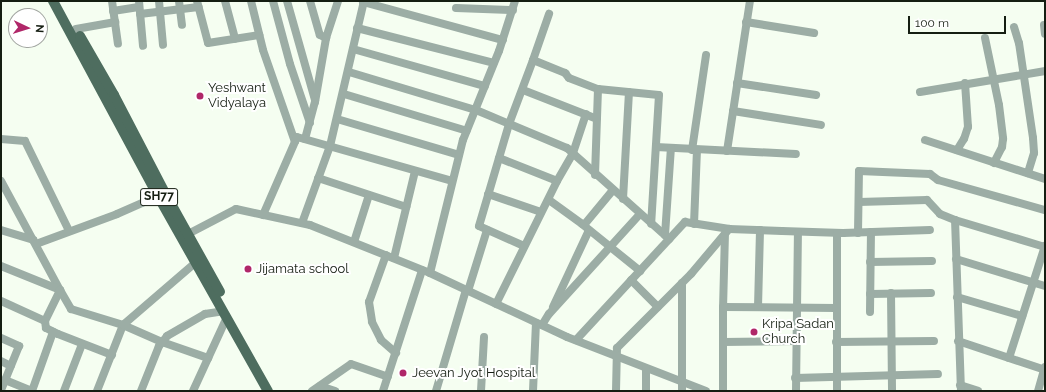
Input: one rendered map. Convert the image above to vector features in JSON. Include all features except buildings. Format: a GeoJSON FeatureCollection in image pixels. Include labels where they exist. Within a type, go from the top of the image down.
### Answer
{"type":"FeatureCollection","features":[{"type":"Feature","properties":{"kind":"main road","name":"SH77"},"geometry":{"type":"LineString","coordinates":[[53,1],[158,196],[267,390]]}},
{"type":"Feature","properties":{"kind":"main road","name":"SH77"},"geometry":{"type":"LineString","coordinates":[[61,1],[114,95],[188,234],[267,390]]}},
{"type":"Feature","properties":{"kind":"street"},"geometry":{"type":"LineString","coordinates":[[112,1],[118,44]]}},
{"type":"Feature","properties":{"kind":"street"},"geometry":{"type":"LineString","coordinates":[[159,1],[163,45]]}},
{"type":"Feature","properties":{"kind":"street"},"geometry":{"type":"LineString","coordinates":[[225,1],[235,39]]}},
{"type":"Feature","properties":{"kind":"street"},"geometry":{"type":"LineString","coordinates":[[251,1],[259,36],[295,142]]}},
{"type":"Feature","properties":{"kind":"street"},"geometry":{"type":"LineString","coordinates":[[273,1],[290,64],[310,124]]}},
{"type":"Feature","properties":{"kind":"street"},"geometry":{"type":"LineString","coordinates":[[287,1],[315,102]]}},
{"type":"Feature","properties":{"kind":"street"},"geometry":{"type":"LineString","coordinates":[[310,1],[320,35],[326,38]]}},
{"type":"Feature","properties":{"kind":"street"},"geometry":{"type":"LineString","coordinates":[[305,139],[315,102],[326,38],[338,1]]}},
{"type":"Feature","properties":{"kind":"street"},"geometry":{"type":"LineString","coordinates":[[383,391],[426,271],[467,131],[503,40],[516,1]]}},
{"type":"Feature","properties":{"kind":"street"},"geometry":{"type":"LineString","coordinates":[[727,151],[750,1]]}},
{"type":"Feature","properties":{"kind":"street"},"geometry":{"type":"LineString","coordinates":[[302,223],[330,146],[344,94],[364,2],[503,40]]}},
{"type":"Feature","properties":{"kind":"street"},"geometry":{"type":"LineString","coordinates":[[114,11],[139,7],[160,11],[179,5],[198,4],[208,43],[259,36]]}},
{"type":"Feature","properties":{"kind":"street"},"geometry":{"type":"LineString","coordinates":[[179,5],[182,25]]}},
{"type":"Feature","properties":{"kind":"street"},"geometry":{"type":"LineString","coordinates":[[139,7],[143,46]]}},
{"type":"Feature","properties":{"kind":"street"},"geometry":{"type":"LineString","coordinates":[[456,8],[513,10]]}},
{"type":"Feature","properties":{"kind":"street"},"geometry":{"type":"LineString","coordinates":[[524,246],[479,226],[509,124],[523,90],[549,14]]}},
{"type":"Feature","properties":{"kind":"street"},"geometry":{"type":"LineString","coordinates":[[76,29],[115,22]]}},
{"type":"Feature","properties":{"kind":"street"},"geometry":{"type":"LineString","coordinates":[[746,22],[814,33]]}},
{"type":"Feature","properties":{"kind":"street"},"geometry":{"type":"LineString","coordinates":[[1044,25],[1045,34]]}},
{"type":"Feature","properties":{"kind":"street"},"geometry":{"type":"LineString","coordinates":[[1014,27],[1020,44],[1034,153],[1028,174]]}},
{"type":"Feature","properties":{"kind":"street"},"geometry":{"type":"LineString","coordinates":[[358,28],[494,63]]}},
{"type":"Feature","properties":{"kind":"street"},"geometry":{"type":"LineString","coordinates":[[985,38],[999,105],[1003,139],[1002,146],[994,162]]}},
{"type":"Feature","properties":{"kind":"street"},"geometry":{"type":"LineString","coordinates":[[353,49],[485,86]]}},
{"type":"Feature","properties":{"kind":"street"},"geometry":{"type":"LineString","coordinates":[[694,224],[695,150],[706,55]]}},
{"type":"Feature","properties":{"kind":"street"},"geometry":{"type":"LineString","coordinates":[[533,60],[565,73],[569,78],[598,89],[659,95],[651,224]]}},
{"type":"Feature","properties":{"kind":"street"},"geometry":{"type":"LineString","coordinates":[[920,92],[1045,70]]}},
{"type":"Feature","properties":{"kind":"street"},"geometry":{"type":"LineString","coordinates":[[349,72],[476,110],[566,148],[667,237]]}},
{"type":"Feature","properties":{"kind":"street"},"geometry":{"type":"LineString","coordinates":[[737,83],[816,95]]}},
{"type":"Feature","properties":{"kind":"street"},"geometry":{"type":"LineString","coordinates":[[957,150],[964,139],[968,127],[965,83]]}},
{"type":"Feature","properties":{"kind":"street"},"geometry":{"type":"LineString","coordinates":[[596,174],[598,89]]}},
{"type":"Feature","properties":{"kind":"street"},"geometry":{"type":"LineString","coordinates":[[523,90],[597,118]]}},
{"type":"Feature","properties":{"kind":"street"},"geometry":{"type":"LineString","coordinates":[[623,199],[629,92]]}},
{"type":"Feature","properties":{"kind":"street"},"geometry":{"type":"LineString","coordinates":[[344,94],[467,131]]}},
{"type":"Feature","properties":{"kind":"street"},"geometry":{"type":"LineString","coordinates":[[733,111],[821,126]]}},
{"type":"Feature","properties":{"kind":"street"},"geometry":{"type":"LineString","coordinates":[[496,304],[524,246],[549,200],[557,181],[573,154],[586,114]]}},
{"type":"Feature","properties":{"kind":"street"},"geometry":{"type":"LineString","coordinates":[[337,119],[459,155]]}},
{"type":"Feature","properties":{"kind":"street"},"geometry":{"type":"LineString","coordinates":[[262,215],[297,137],[452,182]]}},
{"type":"Feature","properties":{"kind":"street"},"geometry":{"type":"LineString","coordinates":[[1,139],[25,141],[69,231]]}},
{"type":"Feature","properties":{"kind":"street"},"geometry":{"type":"LineString","coordinates":[[925,140],[1045,179]]}},
{"type":"Feature","properties":{"kind":"street"},"geometry":{"type":"LineString","coordinates":[[656,147],[796,154]]}},
{"type":"Feature","properties":{"kind":"street"},"geometry":{"type":"LineString","coordinates":[[667,237],[671,148]]}},
{"type":"Feature","properties":{"kind":"street"},"geometry":{"type":"LineString","coordinates":[[499,158],[557,181]]}},
{"type":"Feature","properties":{"kind":"street"},"geometry":{"type":"LineString","coordinates":[[396,353],[381,340],[372,322],[369,302],[390,257],[416,171]]}},
{"type":"Feature","properties":{"kind":"street"},"geometry":{"type":"LineString","coordinates":[[858,233],[859,171],[930,174],[938,180],[1045,210]]}},
{"type":"Feature","properties":{"kind":"street"},"geometry":{"type":"LineString","coordinates":[[318,178],[406,208]]}},
{"type":"Feature","properties":{"kind":"street"},"geometry":{"type":"LineString","coordinates":[[1,181],[71,310],[122,325],[162,342],[208,358]]}},
{"type":"Feature","properties":{"kind":"street"},"geometry":{"type":"LineString","coordinates":[[549,314],[587,228],[613,190]]}},
{"type":"Feature","properties":{"kind":"street"},"geometry":{"type":"LineString","coordinates":[[488,194],[542,212]]}},
{"type":"Feature","properties":{"kind":"street"},"geometry":{"type":"LineString","coordinates":[[354,242],[369,195]]}},
{"type":"Feature","properties":{"kind":"street"},"geometry":{"type":"LineString","coordinates":[[1,230],[35,242],[117,214],[158,196]]}},
{"type":"Feature","properties":{"kind":"street"},"geometry":{"type":"LineString","coordinates":[[549,200],[587,228],[640,271]]}},
{"type":"Feature","properties":{"kind":"street"},"geometry":{"type":"LineString","coordinates":[[859,202],[928,200],[940,214],[955,220],[1045,247],[1009,358]]}},
{"type":"Feature","properties":{"kind":"street"},"geometry":{"type":"LineString","coordinates":[[188,234],[236,209],[302,223],[426,271],[576,340],[646,369],[706,391]]}},
{"type":"Feature","properties":{"kind":"street"},"geometry":{"type":"LineString","coordinates":[[533,391],[539,324],[640,214]]}},
{"type":"Feature","properties":{"kind":"street"},"geometry":{"type":"LineString","coordinates":[[955,220],[958,341],[961,388],[978,391]]}},
{"type":"Feature","properties":{"kind":"street"},"geometry":{"type":"LineString","coordinates":[[576,340],[640,271],[667,237],[685,222],[727,232],[760,230],[858,233],[930,230]]}},
{"type":"Feature","properties":{"kind":"street"},"geometry":{"type":"LineString","coordinates":[[436,391],[487,230]]}},
{"type":"Feature","properties":{"kind":"street"},"geometry":{"type":"LineString","coordinates":[[758,307],[760,230]]}},
{"type":"Feature","properties":{"kind":"street"},"geometry":{"type":"LineString","coordinates":[[616,391],[616,348],[682,283],[727,232]]}},
{"type":"Feature","properties":{"kind":"street"},"geometry":{"type":"LineString","coordinates":[[723,391],[723,307],[727,232]]}},
{"type":"Feature","properties":{"kind":"street"},"geometry":{"type":"LineString","coordinates":[[796,391],[798,232]]}},
{"type":"Feature","properties":{"kind":"street"},"geometry":{"type":"LineString","coordinates":[[870,312],[871,232]]}},
{"type":"Feature","properties":{"kind":"street"},"geometry":{"type":"LineString","coordinates":[[837,233],[837,391]]}},
{"type":"Feature","properties":{"kind":"street"},"geometry":{"type":"LineString","coordinates":[[956,259],[1045,286]]}},
{"type":"Feature","properties":{"kind":"street"},"geometry":{"type":"LineString","coordinates":[[870,262],[932,261]]}},
{"type":"Feature","properties":{"kind":"street"},"geometry":{"type":"LineString","coordinates":[[96,391],[112,355],[122,325],[195,263]]}},
{"type":"Feature","properties":{"kind":"street"},"geometry":{"type":"LineString","coordinates":[[1,266],[60,290]]}},
{"type":"Feature","properties":{"kind":"street"},"geometry":{"type":"LineString","coordinates":[[631,280],[658,307]]}},
{"type":"Feature","properties":{"kind":"street"},"geometry":{"type":"LineString","coordinates":[[682,283],[682,391]]}},
{"type":"Feature","properties":{"kind":"street"},"geometry":{"type":"LineString","coordinates":[[60,290],[45,321],[46,328],[112,355]]}},
{"type":"Feature","properties":{"kind":"street"},"geometry":{"type":"LineString","coordinates":[[870,294],[931,292]]}},
{"type":"Feature","properties":{"kind":"street"},"geometry":{"type":"LineString","coordinates":[[891,293],[892,391]]}},
{"type":"Feature","properties":{"kind":"street"},"geometry":{"type":"LineString","coordinates":[[957,297],[1022,316]]}},
{"type":"Feature","properties":{"kind":"street"},"geometry":{"type":"LineString","coordinates":[[1,301],[45,321]]}},
{"type":"Feature","properties":{"kind":"street"},"geometry":{"type":"LineString","coordinates":[[723,307],[836,308]]}},
{"type":"Feature","properties":{"kind":"street"},"geometry":{"type":"LineString","coordinates":[[141,391],[162,342],[167,336],[206,314],[225,314],[193,391]]}},
{"type":"Feature","properties":{"kind":"street"},"geometry":{"type":"LineString","coordinates":[[1,338],[19,346],[3,385],[32,391],[53,332]]}},
{"type":"Feature","properties":{"kind":"street"},"geometry":{"type":"LineString","coordinates":[[481,391],[484,337]]}},
{"type":"Feature","properties":{"kind":"street"},"geometry":{"type":"LineString","coordinates":[[723,342],[796,341]]}},
{"type":"Feature","properties":{"kind":"street"},"geometry":{"type":"LineString","coordinates":[[836,342],[934,341]]}},
{"type":"Feature","properties":{"kind":"street"},"geometry":{"type":"LineString","coordinates":[[958,341],[1045,369],[1038,391]]}},
{"type":"Feature","properties":{"kind":"street"},"geometry":{"type":"LineString","coordinates":[[64,391],[82,344]]}},
{"type":"Feature","properties":{"kind":"street"},"geometry":{"type":"LineString","coordinates":[[1,362],[11,366]]}},
{"type":"Feature","properties":{"kind":"street"},"geometry":{"type":"LineString","coordinates":[[312,391],[351,364],[388,377]]}},
{"type":"Feature","properties":{"kind":"street"},"geometry":{"type":"LineString","coordinates":[[646,369],[646,391]]}},
{"type":"Feature","properties":{"kind":"street"},"geometry":{"type":"LineString","coordinates":[[795,378],[938,374]]}},
{"type":"Feature","properties":{"kind":"street"},"geometry":{"type":"LineString","coordinates":[[320,386],[335,391]]}},
{"type":"Feature","properties":{"kind":"place","name":"Yeshwant Vidyalaya"},"geometry":{"type":"Point","coordinates":[200,96]}},
{"type":"Feature","properties":{"kind":"place","name":"Jijamata school"},"geometry":{"type":"Point","coordinates":[248,269]}},
{"type":"Feature","properties":{"kind":"place","name":"Kripa Sadan Church"},"geometry":{"type":"Point","coordinates":[754,332]}},
{"type":"Feature","properties":{"kind":"place","name":"Jeevan Jyot Hospital"},"geometry":{"type":"Point","coordinates":[403,373]}}]}
